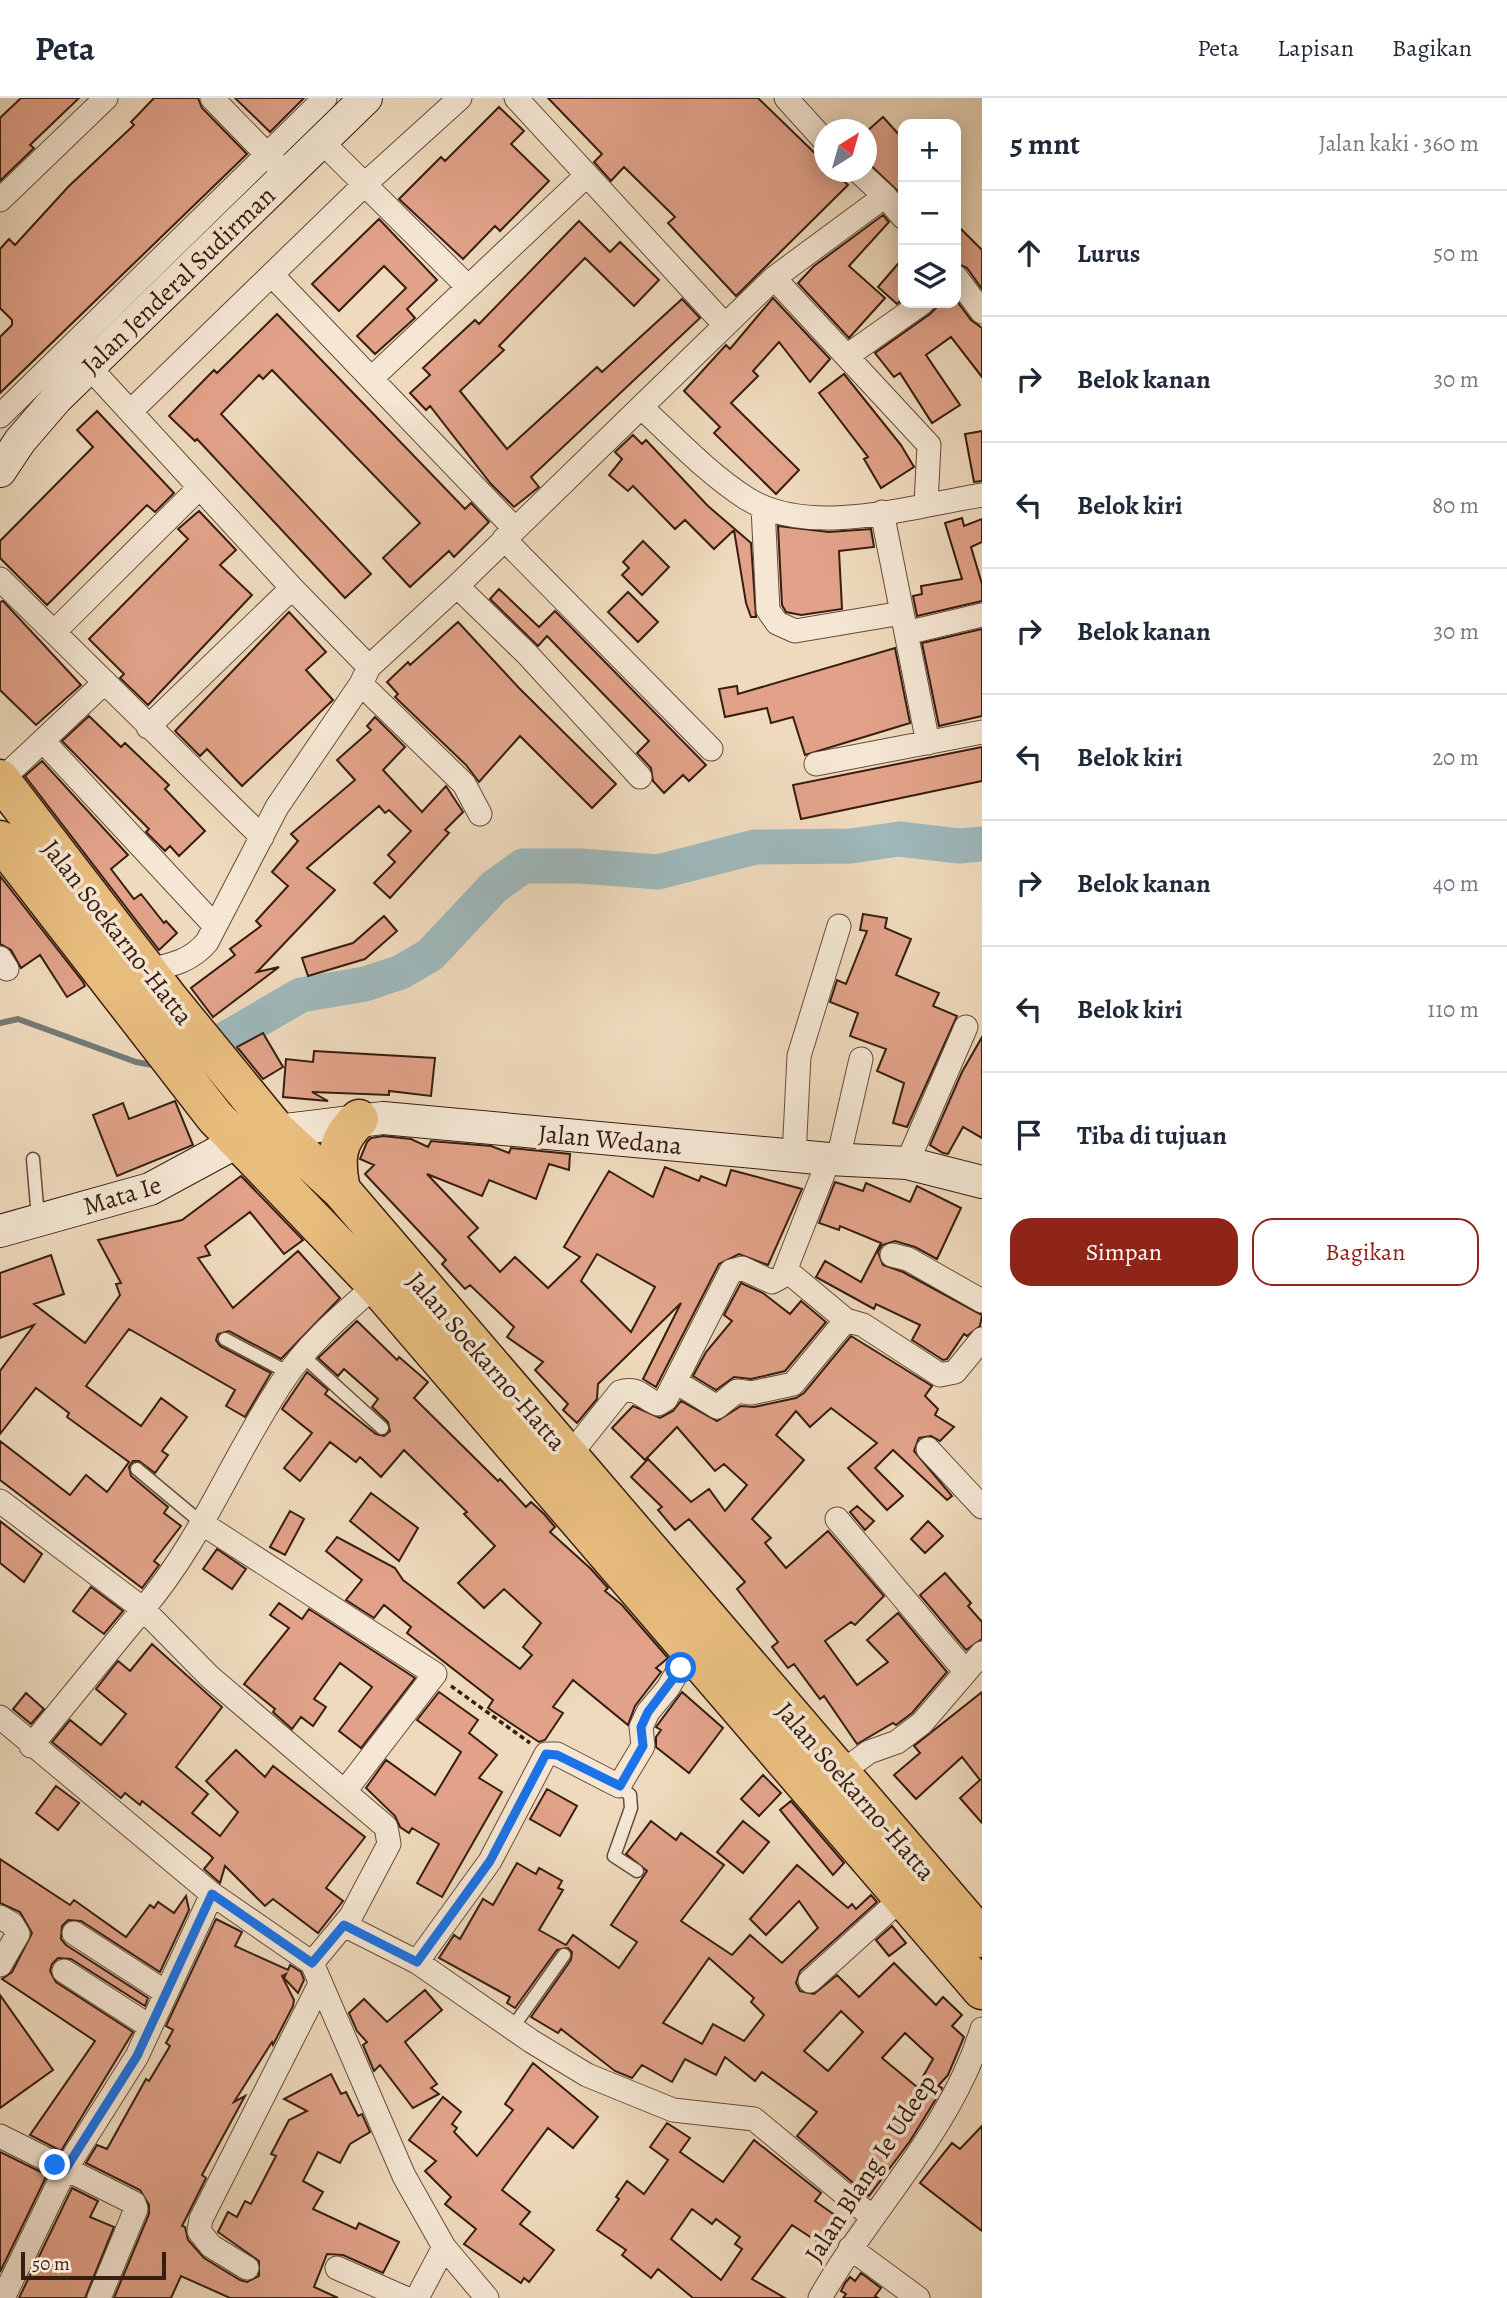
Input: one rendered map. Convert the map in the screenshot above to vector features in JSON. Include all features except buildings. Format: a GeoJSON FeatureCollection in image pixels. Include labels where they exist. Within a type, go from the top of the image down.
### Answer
{"type":"FeatureCollection","features":[{"type":"Feature","properties":{"kind":"highway","name":"Jalan Soekarno-Hatta"},"geometry":{"type":"LineString","coordinates":[[1,780],[159,985],[208,1076],[237,1142],[376,1285],[982,1990]]}},
{"type":"Feature","properties":{"kind":"highway","name":"Jalan Soekarno-Hatta"},"geometry":{"type":"LineString","coordinates":[[0,840],[130,1006],[208,1076],[256,1101],[277,1131],[341,1190],[982,1938]]}},
{"type":"Feature","properties":{"kind":"highway"},"geometry":{"type":"LineString","coordinates":[[341,1190],[335,1159],[346,1132],[359,1119]]}},
{"type":"Feature","properties":{"kind":"street"},"geometry":{"type":"LineString","coordinates":[[0,200],[106,98]]}},
{"type":"Feature","properties":{"kind":"street"},"geometry":{"type":"LineString","coordinates":[[212,98],[277,165],[325,98]]}},
{"type":"Feature","properties":{"kind":"street","name":"Jalan Jenderal Sudirman"},"geometry":{"type":"LineString","coordinates":[[0,471],[20,441],[57,398],[80,357],[277,165],[322,142],[366,98]]}},
{"type":"Feature","properties":{"kind":"street"},"geometry":{"type":"LineString","coordinates":[[131,411],[365,184],[460,98]]}},
{"type":"Feature","properties":{"kind":"street"},"geometry":{"type":"LineString","coordinates":[[516,98],[724,324]]}},
{"type":"Feature","properties":{"kind":"street"},"geometry":{"type":"LineString","coordinates":[[786,98],[814,129]]}},
{"type":"Feature","properties":{"kind":"street"},"geometry":{"type":"LineString","coordinates":[[322,142],[467,287]]}},
{"type":"Feature","properties":{"kind":"street"},"geometry":{"type":"LineString","coordinates":[[372,378],[587,175]]}},
{"type":"Feature","properties":{"kind":"street"},"geometry":{"type":"LineString","coordinates":[[870,182],[898,211]]}},
{"type":"Feature","properties":{"kind":"street"},"geometry":{"type":"LineString","coordinates":[[159,985],[179,964],[197,954],[215,926],[277,807],[365,675],[724,324],[774,278],[885,196]]}},
{"type":"Feature","properties":{"kind":"street"},"geometry":{"type":"LineString","coordinates":[[272,275],[372,378],[510,534],[711,749]]}},
{"type":"Feature","properties":{"kind":"street"},"geometry":{"type":"LineString","coordinates":[[774,278],[929,445],[926,504]]}},
{"type":"Feature","properties":{"kind":"street"},"geometry":{"type":"LineString","coordinates":[[961,285],[982,312]]}},
{"type":"Feature","properties":{"kind":"street"},"geometry":{"type":"LineString","coordinates":[[847,356],[915,308]]}},
{"type":"Feature","properties":{"kind":"street"},"geometry":{"type":"LineString","coordinates":[[0,416],[80,357],[292,588],[365,675],[464,784],[480,814]]}},
{"type":"Feature","properties":{"kind":"street"},"geometry":{"type":"LineString","coordinates":[[641,407],[723,482],[763,507],[804,518],[836,518],[982,495]]}},
{"type":"Feature","properties":{"kind":"street"},"geometry":{"type":"LineString","coordinates":[[54,632],[199,488]]}},
{"type":"Feature","properties":{"kind":"street"},"geometry":{"type":"LineString","coordinates":[[763,507],[768,610],[777,623],[795,631],[982,615]]}},
{"type":"Feature","properties":{"kind":"street"},"geometry":{"type":"LineString","coordinates":[[882,512],[928,743]]}},
{"type":"Feature","properties":{"kind":"street"},"geometry":{"type":"LineString","coordinates":[[0,579],[262,837]]}},
{"type":"Feature","properties":{"kind":"street"},"geometry":{"type":"LineString","coordinates":[[457,586],[527,654],[640,777]]}},
{"type":"Feature","properties":{"kind":"street"},"geometry":{"type":"LineString","coordinates":[[148,727],[292,588]]}},
{"type":"Feature","properties":{"kind":"street"},"geometry":{"type":"LineString","coordinates":[[1,780],[44,742],[104,682]]}},
{"type":"Feature","properties":{"kind":"street"},"geometry":{"type":"LineString","coordinates":[[816,764],[982,732]]}},
{"type":"Feature","properties":{"kind":"street"},"geometry":{"type":"LineString","coordinates":[[44,742],[215,926]]}},
{"type":"Feature","properties":{"kind":"street"},"geometry":{"type":"LineString","coordinates":[[794,1156],[799,1056],[839,926]]}},
{"type":"Feature","properties":{"kind":"street"},"geometry":{"type":"LineString","coordinates":[[907,1163],[966,1027]]}},
{"type":"Feature","properties":{"kind":"street"},"geometry":{"type":"LineString","coordinates":[[569,1456],[620,1392],[629,1389],[639,1391],[658,1404],[666,1399],[677,1382],[731,1271],[742,1268],[772,1282],[787,1271],[834,1159],[860,1059]]}},
{"type":"Feature","properties":{"kind":"street","name":"Jalan Wedana"},"geometry":{"type":"LineString","coordinates":[[237,1142],[277,1131],[383,1118],[794,1156],[907,1163],[982,1182]]}},
{"type":"Feature","properties":{"kind":"street","name":"Mata Ie"},"geometry":{"type":"LineString","coordinates":[[0,1231],[150,1189],[237,1142]]}},
{"type":"Feature","properties":{"kind":"street"},"geometry":{"type":"LineString","coordinates":[[892,1255],[908,1259],[982,1301]]}},
{"type":"Feature","properties":{"kind":"street"},"geometry":{"type":"LineString","coordinates":[[787,1271],[846,1321],[863,1325],[940,1376],[955,1372],[982,1339]]}},
{"type":"Feature","properties":{"kind":"street"},"geometry":{"type":"LineString","coordinates":[[31,1746],[143,1609],[203,1524],[296,1365],[376,1285]]}},
{"type":"Feature","properties":{"kind":"street"},"geometry":{"type":"LineString","coordinates":[[677,1382],[717,1407],[737,1391],[751,1393],[793,1384],[846,1321]]}},
{"type":"Feature","properties":{"kind":"street"},"geometry":{"type":"LineString","coordinates":[[928,1449],[982,1507]]}},
{"type":"Feature","properties":{"kind":"street"},"geometry":{"type":"LineString","coordinates":[[0,1502],[143,1609],[210,1677],[386,1827],[389,1844],[316,1973],[201,2219],[199,2231],[211,2246],[247,2268]]}},
{"type":"Feature","properties":{"kind":"street"},"geometry":{"type":"LineString","coordinates":[[837,1519],[966,1672]]}},
{"type":"Feature","properties":{"kind":"street"},"geometry":{"type":"LineString","coordinates":[[203,1524],[435,1674],[345,1791]]}},
{"type":"Feature","properties":{"kind":"street"},"geometry":{"type":"LineString","coordinates":[[417,1962],[490,1861],[546,1754],[557,1755],[620,1786],[643,1746],[641,1727],[648,1712],[668,1688],[690,1650]]}},
{"type":"Feature","properties":{"kind":"street"},"geometry":{"type":"LineString","coordinates":[[840,1773],[869,1752],[884,1748],[906,1736],[922,1723],[982,1653]]}},
{"type":"Feature","properties":{"kind":"street"},"geometry":{"type":"LineString","coordinates":[[0,1717],[31,1746],[212,1894],[316,1973],[404,2176],[444,2247],[487,2298]]}},
{"type":"Feature","properties":{"kind":"street"},"geometry":{"type":"LineString","coordinates":[[3,2298],[65,2170],[137,2056],[212,1894]]}},
{"type":"Feature","properties":{"kind":"street"},"geometry":{"type":"LineString","coordinates":[[810,1981],[902,1898]]}},
{"type":"Feature","properties":{"kind":"street"},"geometry":{"type":"LineString","coordinates":[[0,1917],[12,1924],[18,1934],[0,1965]]}},
{"type":"Feature","properties":{"kind":"street"},"geometry":{"type":"LineString","coordinates":[[344,1925],[417,1962],[579,2070],[630,2094],[673,2110],[754,2119],[871,2216]]}},
{"type":"Feature","properties":{"kind":"street"},"geometry":{"type":"LineString","coordinates":[[74,1933],[165,1992]]}},
{"type":"Feature","properties":{"kind":"street"},"geometry":{"type":"LineString","coordinates":[[64,1971],[149,2026]]}},
{"type":"Feature","properties":{"kind":"street","name":"Jalan Blang Ie Udeep"},"geometry":{"type":"LineString","coordinates":[[820,2298],[871,2216],[935,2128],[977,2046],[982,2029]]}},
{"type":"Feature","properties":{"kind":"street"},"geometry":{"type":"LineString","coordinates":[[0,2136],[65,2170],[132,2200],[136,2209],[99,2298]]}},
{"type":"Feature","properties":{"kind":"street"},"geometry":{"type":"LineString","coordinates":[[417,2298],[444,2247]]}},
{"type":"Feature","properties":{"kind":"street"},"geometry":{"type":"LineString","coordinates":[[850,2248],[918,2298]]}},
{"type":"Feature","properties":{"kind":"street"},"geometry":{"type":"LineString","coordinates":[[337,2268],[405,2298]]}},
{"type":"Feature","properties":{"kind":"lane"},"geometry":{"type":"LineString","coordinates":[[33,1159],[38,1220]]}},
{"type":"Feature","properties":{"kind":"lane"},"geometry":{"type":"LineString","coordinates":[[225,1339],[296,1365],[382,1429]]}},
{"type":"Feature","properties":{"kind":"lane"},"geometry":{"type":"LineString","coordinates":[[137,1469],[203,1524]]}},
{"type":"Feature","properties":{"kind":"lane"},"geometry":{"type":"LineString","coordinates":[[620,1786],[630,1795],[631,1808],[614,1856],[637,1871]]}},
{"type":"Feature","properties":{"kind":"lane"},"geometry":{"type":"LineString","coordinates":[[513,2027],[564,1955]]}},
{"type":"Feature","properties":{"kind":"path"},"geometry":{"type":"LineString","coordinates":[[435,1674],[546,1754]]}},
{"type":"Feature","properties":{"kind":"waterway"},"geometry":{"type":"LineString","coordinates":[[196,1056],[301,995],[365,984],[401,972],[430,955],[494,887],[523,866],[580,866],[658,872],[755,847],[851,846],[899,839],[959,846],[982,844]]}},
{"type":"Feature","properties":{"kind":"waterway"},"geometry":{"type":"LineString","coordinates":[[0,1023],[18,1019],[136,1062],[158,1066]]}},
{"type":"Feature","properties":{"kind":"route"},"geometry":{"type":"LineString","coordinates":[[55,2165],[65,2170],[137,2056],[212,1894],[312,1963],[344,1925],[417,1962],[490,1861],[546,1754],[557,1755],[610,1784],[620,1786],[645,1741],[641,1727],[648,1712],[681,1668]]}}]}
